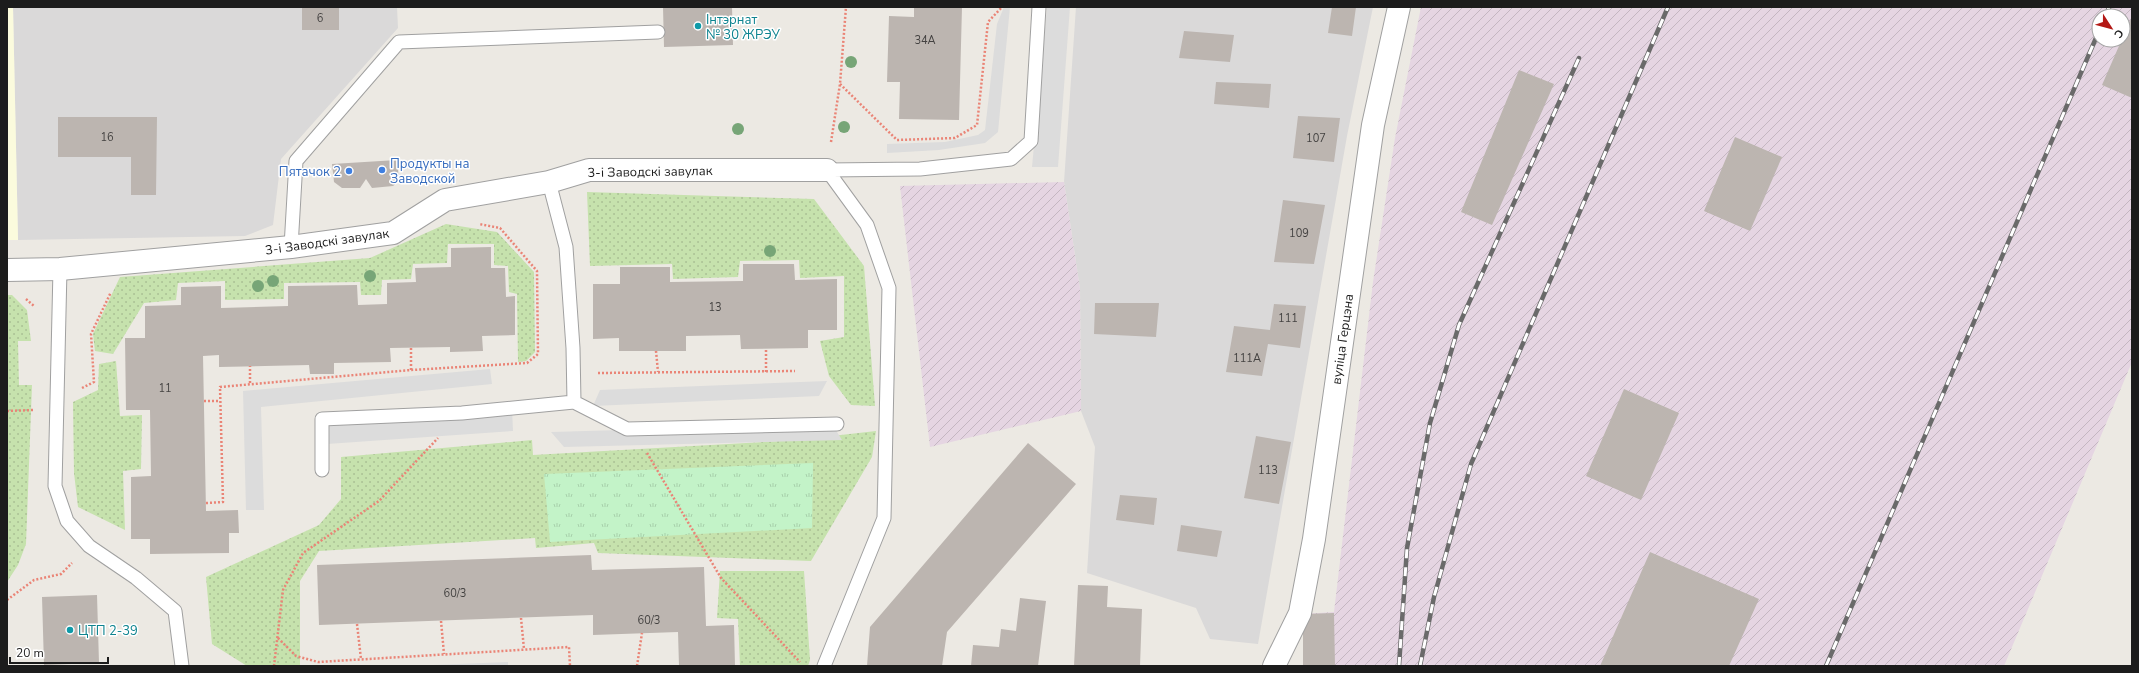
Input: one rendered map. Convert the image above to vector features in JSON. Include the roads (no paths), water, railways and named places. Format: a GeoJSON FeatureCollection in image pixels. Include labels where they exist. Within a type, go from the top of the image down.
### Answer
{"type":"FeatureCollection","features":[{"type":"Feature","properties":{"kind":"street","name":"вуліца Герцэна"},"geometry":{"type":"LineString","coordinates":[[1274,666],[1300,613],[1315,531],[1373,125],[1399,7]]}},
{"type":"Feature","properties":{"kind":"street","name":"3-і Заводскі завулак"},"geometry":{"type":"LineString","coordinates":[[7,270],[60,269],[291,247],[392,233],[445,200],[549,182],[590,170],[827,170]]}},
{"type":"Feature","properties":{"kind":"lane"},"geometry":{"type":"LineString","coordinates":[[827,170],[920,169],[1011,159],[1030,141],[1038,7]]}},
{"type":"Feature","properties":{"kind":"lane"},"geometry":{"type":"LineString","coordinates":[[291,247],[296,161],[399,42],[658,32]]}},
{"type":"Feature","properties":{"kind":"lane"},"geometry":{"type":"LineString","coordinates":[[824,666],[884,518],[889,288],[866,225],[827,170]]}},
{"type":"Feature","properties":{"kind":"lane"},"geometry":{"type":"LineString","coordinates":[[549,182],[566,247],[574,402]]}},
{"type":"Feature","properties":{"kind":"lane"},"geometry":{"type":"LineString","coordinates":[[60,269],[55,486],[67,521],[89,546],[136,578],[175,611],[182,666]]}},
{"type":"Feature","properties":{"kind":"lane"},"geometry":{"type":"LineString","coordinates":[[322,470],[322,419],[462,413],[574,402],[627,429],[837,424]]}},
{"type":"Feature","properties":{"kind":"railway"},"geometry":{"type":"LineString","coordinates":[[1420,666],[1434,597],[1471,464],[1668,7]]}},
{"type":"Feature","properties":{"kind":"railway"},"geometry":{"type":"LineString","coordinates":[[1826,666],[2092,48]]}},
{"type":"Feature","properties":{"kind":"railway"},"geometry":{"type":"LineString","coordinates":[[1399,666],[1407,548],[1430,423],[1459,325],[1579,58]]}},
{"type":"Feature","properties":{"kind":"place","name":"Інтэрнат № 30 ЖРЭУ"},"geometry":{"type":"Point","coordinates":[698,26]}},
{"type":"Feature","properties":{"kind":"place","name":"Продукты на Заводской"},"geometry":{"type":"Point","coordinates":[382,170]}},
{"type":"Feature","properties":{"kind":"place","name":"Пятачок 2"},"geometry":{"type":"Point","coordinates":[349,171]}},
{"type":"Feature","properties":{"kind":"place","name":"ЦТП 2-39"},"geometry":{"type":"Point","coordinates":[70,630]}}]}
